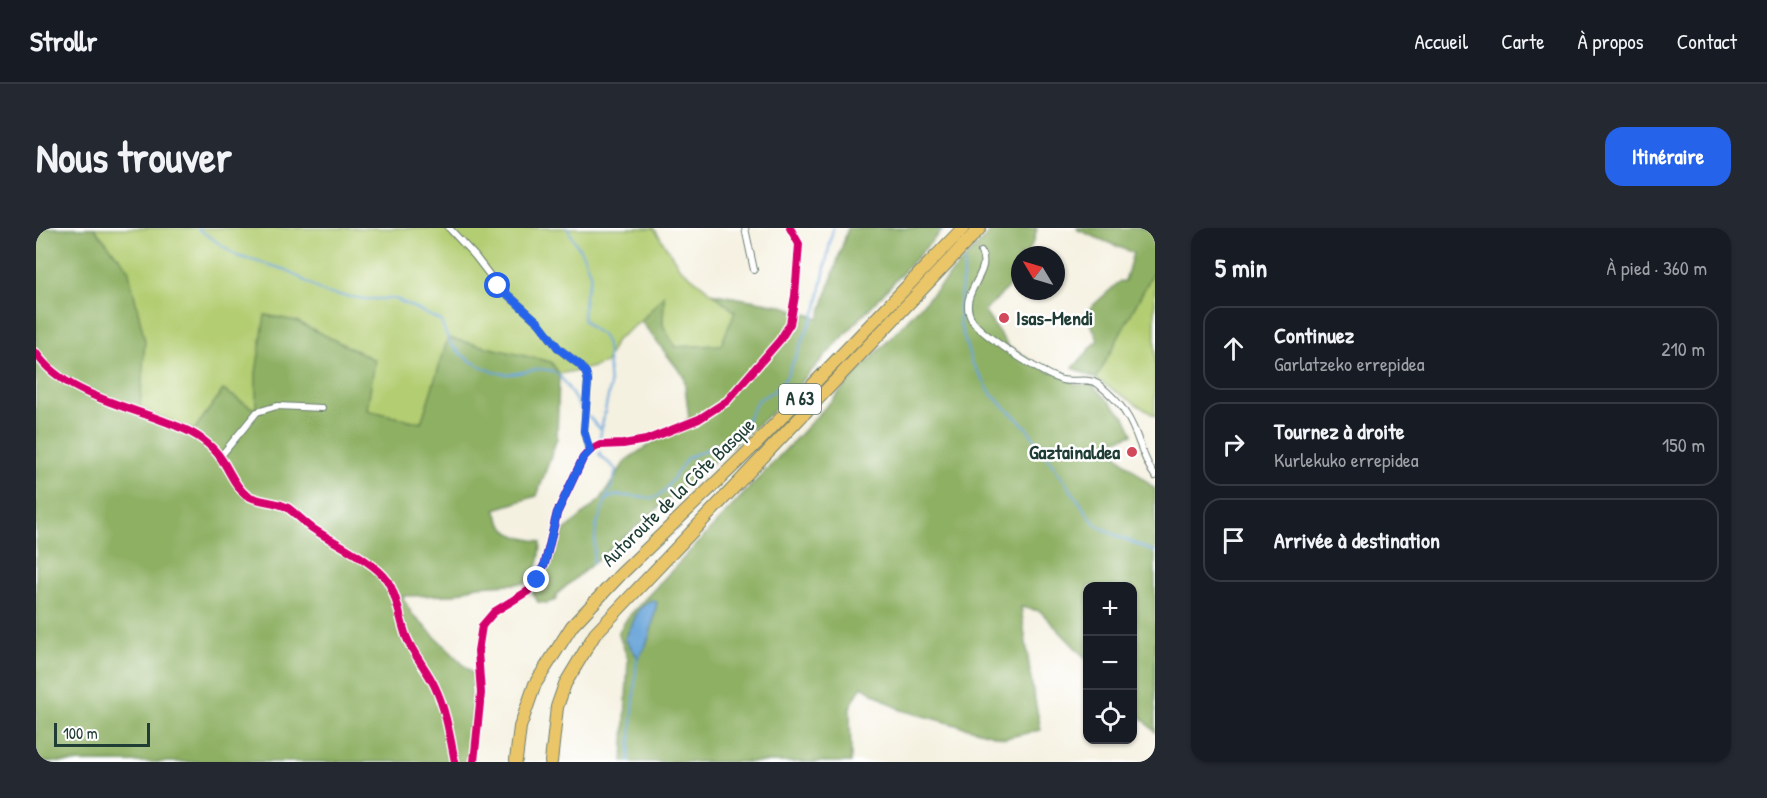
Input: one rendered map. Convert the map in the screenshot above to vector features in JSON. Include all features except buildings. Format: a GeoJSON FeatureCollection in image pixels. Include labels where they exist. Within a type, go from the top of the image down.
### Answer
{"type":"FeatureCollection","features":[{"type":"Feature","properties":{"kind":"highway","name":"Autoroute de la Côte Basque"},"geometry":{"type":"LineString","coordinates":[[516,760],[520,727],[535,684],[572,626],[626,569],[765,435],[963,228]]}},
{"type":"Feature","properties":{"kind":"highway","name":"Autoroute de la Côte Basque"},"geometry":{"type":"LineString","coordinates":[[551,762],[557,707],[565,684],[595,634],[980,228]]}},
{"type":"Feature","properties":{"kind":"street"},"geometry":{"type":"LineString","coordinates":[[449,228],[476,256],[498,286],[539,323],[559,349],[580,365],[586,373],[588,381],[584,431],[590,451]]}},
{"type":"Feature","properties":{"kind":"street"},"geometry":{"type":"LineString","coordinates":[[745,228],[754,270]]}},
{"type":"Feature","properties":{"kind":"street"},"geometry":{"type":"LineString","coordinates":[[474,762],[481,693],[478,651],[482,626],[494,612],[528,591],[537,580],[545,563],[557,513],[583,458],[590,451],[600,445],[646,441],[699,419],[727,401],[780,340],[790,324],[795,296],[799,244],[790,228]]}},
{"type":"Feature","properties":{"kind":"street"},"geometry":{"type":"LineString","coordinates":[[981,252],[984,261],[982,268],[969,293],[970,318],[1007,349],[1056,377],[1072,381],[1089,380],[1099,385],[1125,412],[1148,466],[1155,476]]}},
{"type":"Feature","properties":{"kind":"street"},"geometry":{"type":"LineString","coordinates":[[36,353],[59,379],[196,435],[220,457],[245,494],[258,500],[285,506],[312,528],[358,556],[386,579],[397,601],[411,648],[436,688],[455,762]]}},
{"type":"Feature","properties":{"kind":"street"},"geometry":{"type":"LineString","coordinates":[[220,457],[258,412],[277,406],[322,408]]}},
{"type":"Feature","properties":{"kind":"green space"},"geometry":{"type":"Polygon","coordinates":[[[36,228],[654,228],[680,268],[735,311],[722,345],[675,347],[663,325],[664,296],[641,321],[616,340],[606,363],[559,374],[551,362],[422,423],[366,410],[36,536],[36,228]]]}},
{"type":"Feature","properties":{"kind":"green space"},"geometry":{"type":"Polygon","coordinates":[[[36,228],[94,228],[128,268],[145,341],[140,408],[194,430],[223,390],[256,410],[256,373],[265,315],[296,321],[375,360],[367,410],[421,423],[448,338],[551,362],[559,374],[557,438],[537,496],[495,509],[502,525],[512,534],[541,542],[536,569],[525,583],[477,586],[452,595],[402,596],[412,614],[474,675],[469,762],[36,762],[36,228]]]}},
{"type":"Feature","properties":{"kind":"green space"},"geometry":{"type":"Polygon","coordinates":[[[848,228],[944,228],[778,407],[557,594],[556,600],[547,603],[538,602],[533,593],[551,563],[564,531],[601,499],[626,460],[689,419],[684,377],[641,321],[664,295],[663,325],[675,347],[721,345],[735,312],[714,294],[780,305],[819,318],[848,228]]]}},
{"type":"Feature","properties":{"kind":"green space"},"geometry":{"type":"Polygon","coordinates":[[[994,228],[1037,228],[1031,246],[1011,246],[1011,283],[984,311],[1009,347],[1050,372],[1063,371],[1075,384],[1092,385],[1125,417],[1133,434],[1104,444],[1155,489],[1155,732],[1137,712],[1137,582],[1083,582],[1083,656],[1040,611],[1021,607],[1032,686],[1041,730],[1005,738],[901,710],[862,686],[850,707],[851,762],[623,762],[628,659],[618,633],[628,617],[994,228]]]}},
{"type":"Feature","properties":{"kind":"green space"},"geometry":{"type":"Polygon","coordinates":[[[1077,228],[1153,228],[1155,238],[1155,269],[1096,379],[1073,368],[1098,340],[1086,312],[1120,281],[1125,282],[1133,253],[1077,228]]]}},
{"type":"Feature","properties":{"kind":"green space"},"geometry":{"type":"Polygon","coordinates":[[[1155,269],[1155,416],[1096,379],[1155,269]]]}},
{"type":"Feature","properties":{"kind":"water"},"geometry":{"type":"Polygon","coordinates":[[[651,600],[657,602],[648,639],[638,658],[625,639],[639,609],[651,600]]]}},
{"type":"Feature","properties":{"kind":"waterway"},"geometry":{"type":"LineString","coordinates":[[197,228],[237,256],[287,270],[325,293],[365,299],[396,299],[441,321],[453,346],[471,361],[487,369],[503,374],[536,369],[552,371],[564,382],[580,407]]}},
{"type":"Feature","properties":{"kind":"waterway"},"geometry":{"type":"LineString","coordinates":[[567,228],[584,257],[591,276],[585,295],[583,319],[602,335],[607,344],[610,387],[601,430]]}},
{"type":"Feature","properties":{"kind":"waterway"},"geometry":{"type":"LineString","coordinates":[[605,500],[616,495],[654,498],[664,492],[687,458],[722,443],[743,426],[758,400],[774,391],[786,378],[817,308],[833,228]]}},
{"type":"Feature","properties":{"kind":"waterway"},"geometry":{"type":"LineString","coordinates":[[939,228],[942,232]]}},
{"type":"Feature","properties":{"kind":"waterway"},"geometry":{"type":"LineString","coordinates":[[965,261],[959,307],[960,324],[971,361],[992,395],[1026,427],[1095,524],[1155,552]]}},
{"type":"Feature","properties":{"kind":"waterway"},"geometry":{"type":"LineString","coordinates":[[589,417],[601,430],[600,439]]}},
{"type":"Feature","properties":{"kind":"waterway"},"geometry":{"type":"LineString","coordinates":[[593,564],[596,526],[616,469],[599,455],[600,452]]}},
{"type":"Feature","properties":{"kind":"waterway"},"geometry":{"type":"LineString","coordinates":[[629,762],[637,657]]}},
{"type":"Feature","properties":{"kind":"tunnel"},"geometry":{"type":"LineString","coordinates":[[958,230],[981,252]]}},
{"type":"Feature","properties":{"kind":"cycle path"},"geometry":{"type":"LineString","coordinates":[[474,762],[481,693],[478,651],[482,626],[494,612],[528,591],[537,581],[545,563],[557,513],[583,458],[589,451],[600,445],[646,440],[699,419],[727,401],[780,340],[790,324],[795,296],[799,244],[790,228]]}},
{"type":"Feature","properties":{"kind":"cycle path"},"geometry":{"type":"LineString","coordinates":[[36,353],[48,368],[82,390],[197,436],[218,455],[245,494],[288,508],[312,528],[363,559],[381,573],[394,593],[409,643],[439,696],[455,762]]}},
{"type":"Feature","properties":{"kind":"place","name":"Isas-Mendi"},"geometry":{"type":"Point","coordinates":[1004,318]}},
{"type":"Feature","properties":{"kind":"place","name":"Gaztainaldea"},"geometry":{"type":"Point","coordinates":[1132,452]}},
{"type":"Feature","properties":{"kind":"route"},"geometry":{"type":"LineString","coordinates":[[498,286],[539,323],[559,349],[580,365],[588,381],[584,431],[590,451],[583,458],[557,513],[545,563],[537,580]]}}]}
